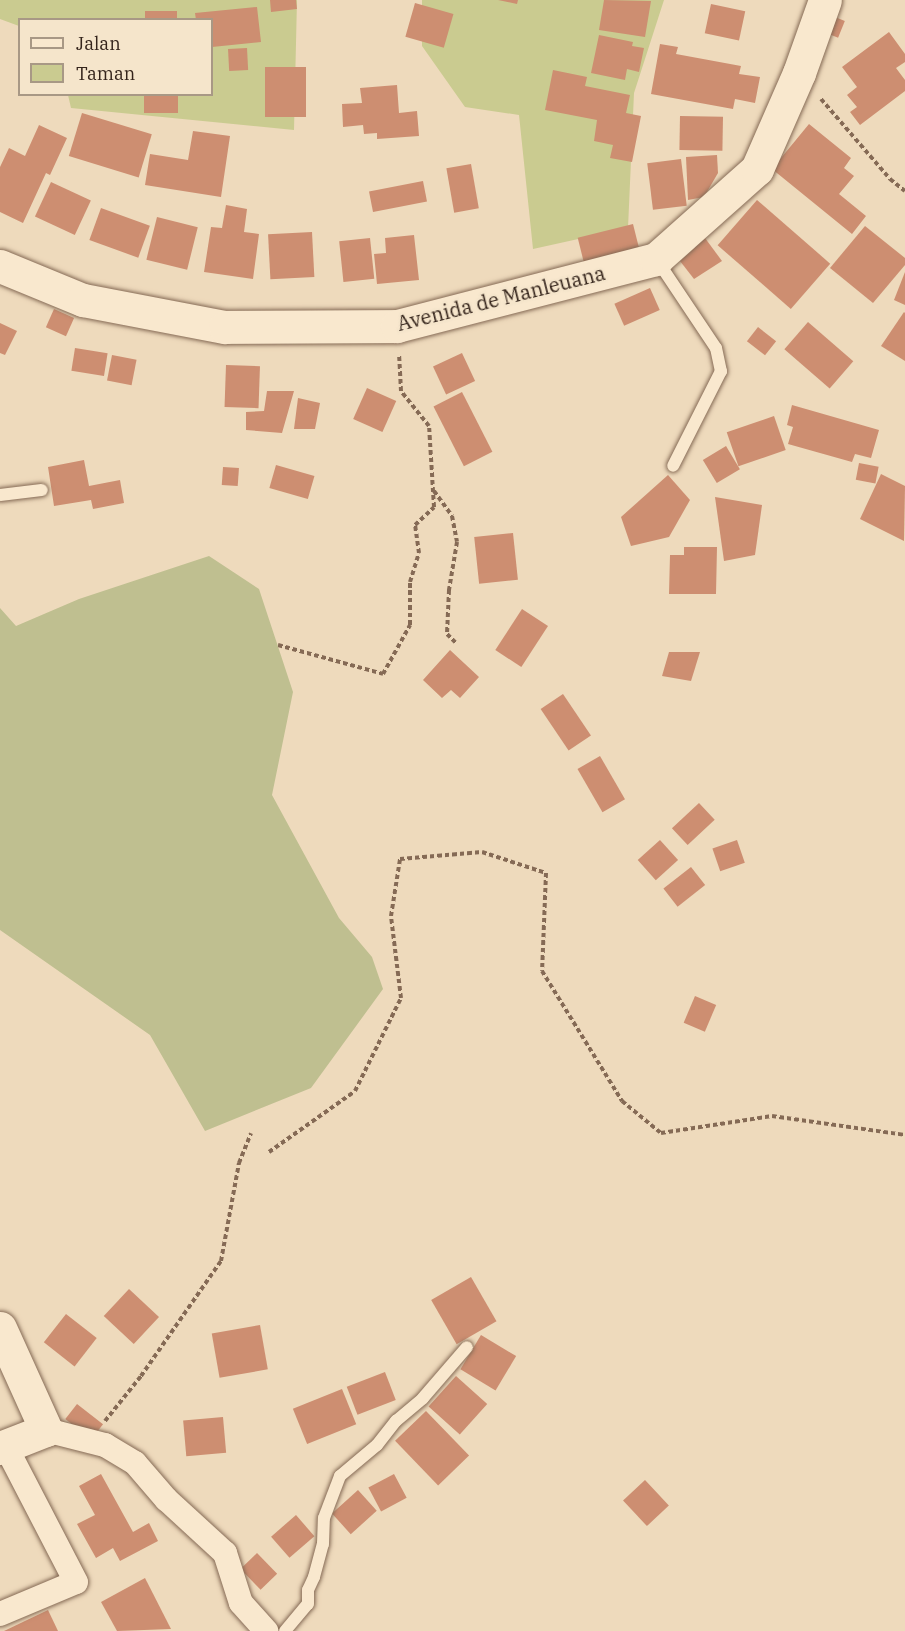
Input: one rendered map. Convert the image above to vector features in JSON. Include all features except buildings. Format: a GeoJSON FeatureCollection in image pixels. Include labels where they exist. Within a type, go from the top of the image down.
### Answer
{"type":"FeatureCollection","features":[{"type":"Feature","properties":{"kind":"street","name":"Avenida de Manleuana"},"geometry":{"type":"LineString","coordinates":[[0,266],[83,300],[225,327],[397,326],[656,259],[757,169],[800,73],[825,0]]}},
{"type":"Feature","properties":{"kind":"street"},"geometry":{"type":"LineString","coordinates":[[0,1328],[46,1430]]}},
{"type":"Feature","properties":{"kind":"street"},"geometry":{"type":"LineString","coordinates":[[0,1614],[76,1582],[3,1446],[46,1430],[105,1445],[135,1463],[166,1499],[225,1553],[241,1603],[266,1631]]}},
{"type":"Feature","properties":{"kind":"lane"},"geometry":{"type":"LineString","coordinates":[[656,259],[716,348],[721,371],[673,466]]}},
{"type":"Feature","properties":{"kind":"lane"},"geometry":{"type":"LineString","coordinates":[[0,495],[42,490]]}},
{"type":"Feature","properties":{"kind":"lane"},"geometry":{"type":"LineString","coordinates":[[285,1631],[308,1604],[308,1590],[323,1544],[324,1518],[340,1476],[377,1445],[396,1421],[423,1398],[467,1347]]}},
{"type":"Feature","properties":{"kind":"path"},"geometry":{"type":"LineString","coordinates":[[800,73],[890,179],[905,191]]}},
{"type":"Feature","properties":{"kind":"path"},"geometry":{"type":"LineString","coordinates":[[278,645],[383,674],[410,625],[410,582],[418,553],[415,525],[434,507],[429,426],[401,391],[397,326]]}},
{"type":"Feature","properties":{"kind":"path"},"geometry":{"type":"LineString","coordinates":[[433,490],[452,516],[457,542],[449,591],[447,634],[457,644]]}},
{"type":"Feature","properties":{"kind":"path"},"geometry":{"type":"LineString","coordinates":[[269,1152],[355,1092],[401,998],[391,916],[400,859],[482,852],[546,873],[542,971],[622,1101],[661,1133],[772,1116],[905,1135]]}},
{"type":"Feature","properties":{"kind":"path"},"geometry":{"type":"LineString","coordinates":[[103,1424],[141,1376],[221,1261],[240,1163],[251,1133]]}},
{"type":"Feature","properties":{"kind":"green space"},"geometry":{"type":"Polygon","coordinates":[[[0,0],[297,0],[294,130],[71,108],[68,96],[213,96],[213,18],[18,18],[18,26],[0,19],[0,0]]]}},
{"type":"Feature","properties":{"kind":"green space"},"geometry":{"type":"Polygon","coordinates":[[[422,0],[664,0],[634,93],[628,228],[533,249],[519,115],[465,107],[422,46],[422,0]]]}},
{"type":"Feature","properties":{"kind":"green space"},"geometry":{"type":"Polygon","coordinates":[[[209,556],[259,589],[293,692],[272,795],[339,918],[372,957],[383,989],[311,1088],[205,1131],[150,1035],[0,930],[0,608],[16,626],[79,599],[209,556]]]}}]}
